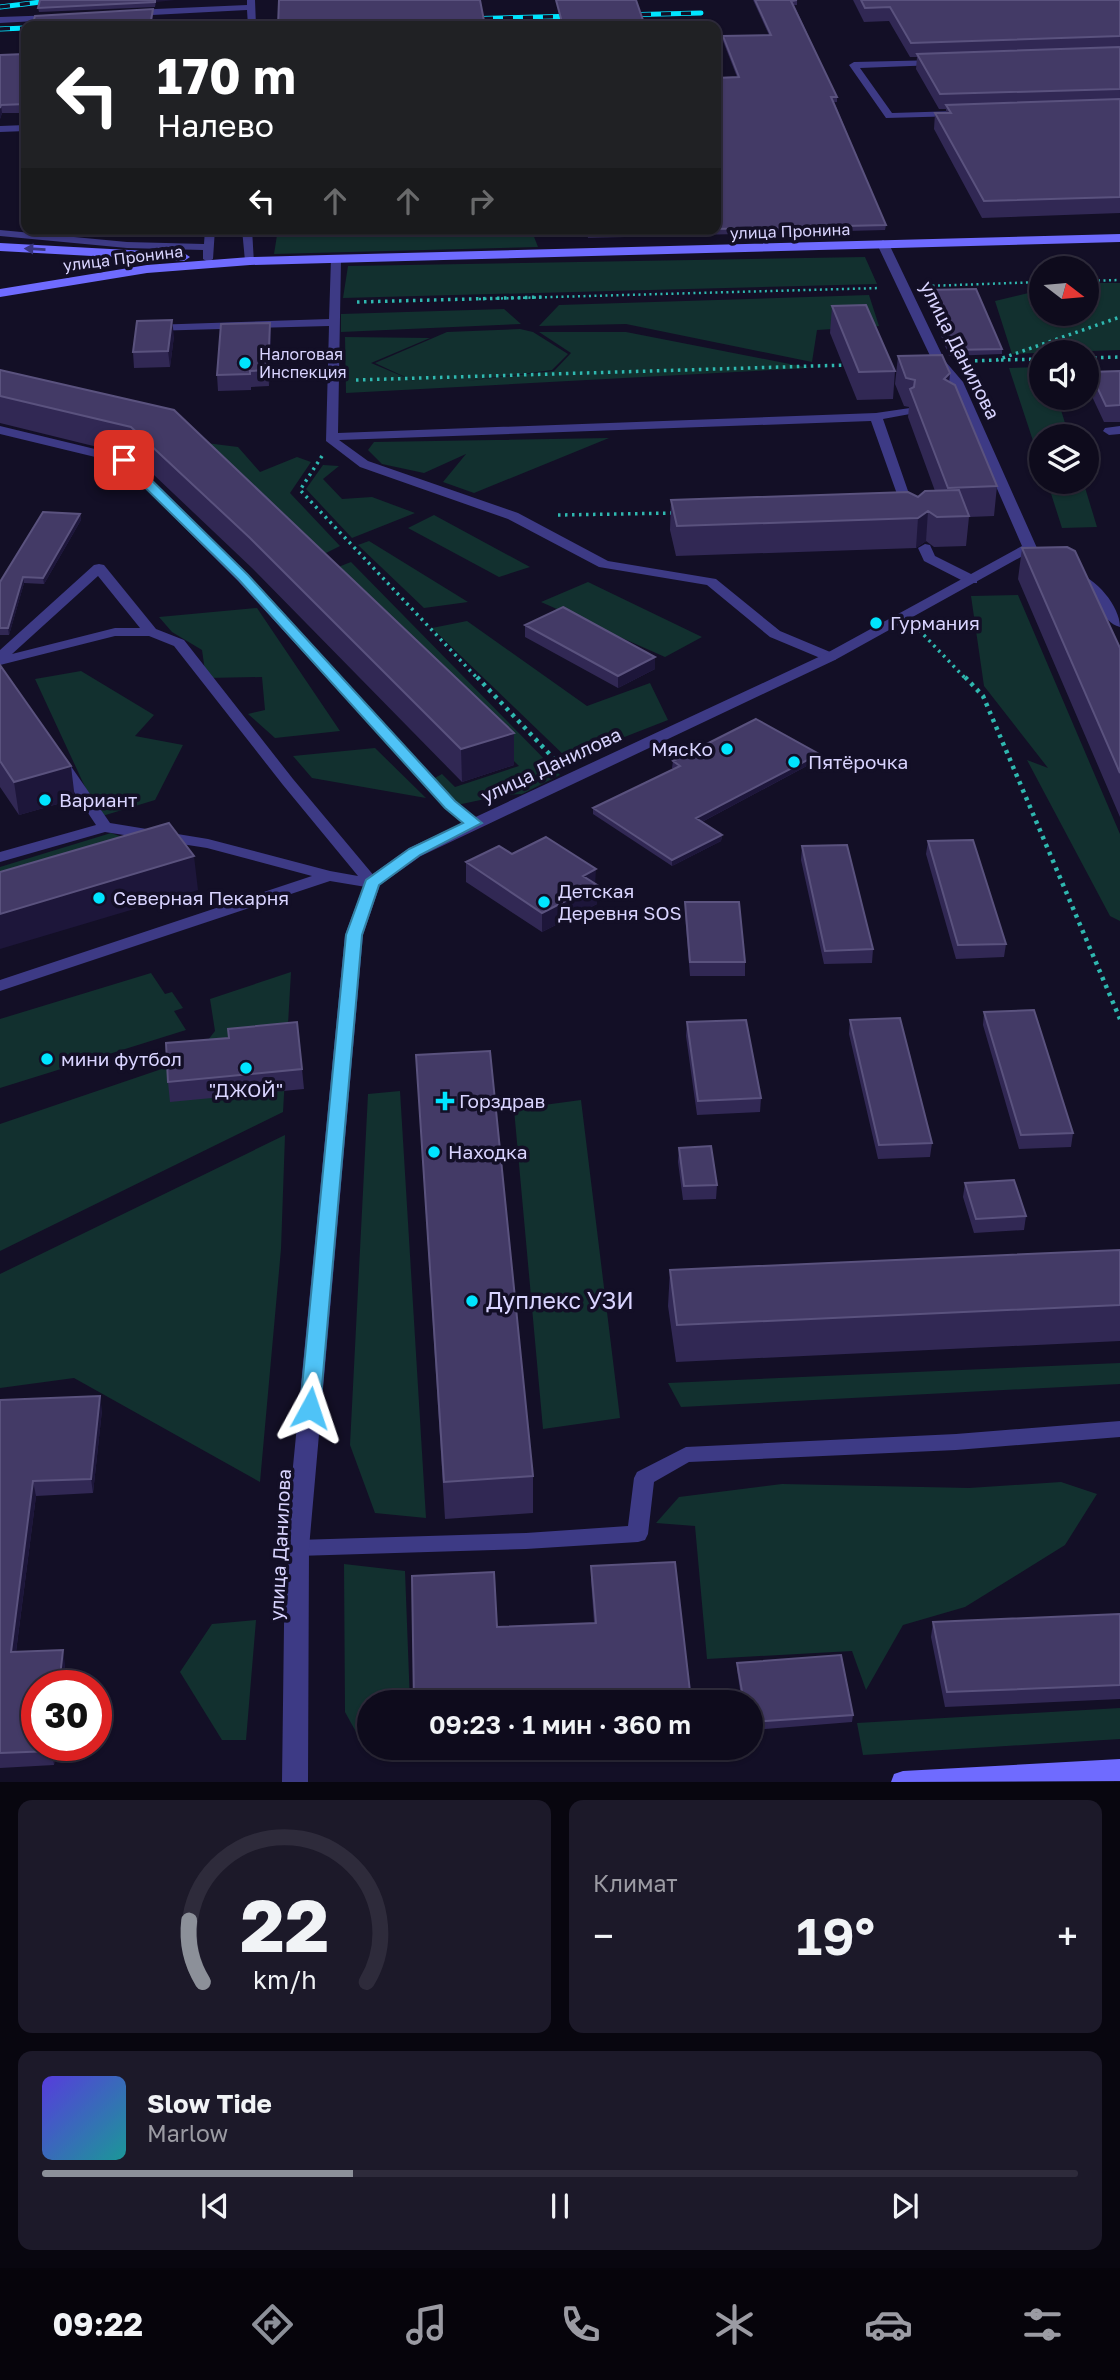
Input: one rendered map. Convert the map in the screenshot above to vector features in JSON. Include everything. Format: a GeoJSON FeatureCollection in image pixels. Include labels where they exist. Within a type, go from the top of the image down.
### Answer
{"type":"FeatureCollection","features":[{"type":"Feature","properties":{"kind":"main road","name":"улица Пронина"},"geometry":{"type":"LineString","coordinates":[[0,293],[147,269],[250,261],[1120,237]]}},
{"type":"Feature","properties":{"kind":"main road","name":"улица Пронина"},"geometry":{"type":"LineString","coordinates":[[0,247],[208,253],[250,261]]}},
{"type":"Feature","properties":{"kind":"main road"},"geometry":{"type":"LineString","coordinates":[[903,1782],[1120,1770]]}},
{"type":"Feature","properties":{"kind":"street","name":"улица Данилова"},"geometry":{"type":"LineString","coordinates":[[295,1782],[297,1548],[354,935],[372,883],[415,852],[830,657],[972,580],[1035,552],[958,406],[957,382],[939,362],[883,244]]}},
{"type":"Feature","properties":{"kind":"lane"},"geometry":{"type":"LineString","coordinates":[[117,14],[252,4]]}},
{"type":"Feature","properties":{"kind":"lane"},"geometry":{"type":"LineString","coordinates":[[0,20],[62,17]]}},
{"type":"Feature","properties":{"kind":"lane"},"geometry":{"type":"LineString","coordinates":[[947,62],[854,65],[889,116],[971,114]]}},
{"type":"Feature","properties":{"kind":"lane"},"geometry":{"type":"LineString","coordinates":[[0,128],[21,128]]}},
{"type":"Feature","properties":{"kind":"lane"},"geometry":{"type":"LineString","coordinates":[[0,233],[21,235]]}},
{"type":"Feature","properties":{"kind":"lane"},"geometry":{"type":"LineString","coordinates":[[21,235],[208,253],[210,235]]}},
{"type":"Feature","properties":{"kind":"lane"},"geometry":{"type":"LineString","coordinates":[[248,235],[250,261]]}},
{"type":"Feature","properties":{"kind":"lane"},"geometry":{"type":"LineString","coordinates":[[332,439],[336,259]]}},
{"type":"Feature","properties":{"kind":"lane"},"geometry":{"type":"LineString","coordinates":[[145,328],[335,322]]}},
{"type":"Feature","properties":{"kind":"lane"},"geometry":{"type":"LineString","coordinates":[[332,439],[876,417],[906,411]]}},
{"type":"Feature","properties":{"kind":"lane"},"geometry":{"type":"LineString","coordinates":[[876,417],[900,505],[914,521]]}},
{"type":"Feature","properties":{"kind":"lane"},"geometry":{"type":"LineString","coordinates":[[0,430],[124,460],[243,578],[450,804],[474,823]]}},
{"type":"Feature","properties":{"kind":"lane"},"geometry":{"type":"LineString","coordinates":[[332,439],[364,464],[513,516],[604,564],[712,582],[775,634],[830,657]]}},
{"type":"Feature","properties":{"kind":"lane"},"geometry":{"type":"LineString","coordinates":[[925,548],[929,558],[972,580]]}},
{"type":"Feature","properties":{"kind":"lane"},"geometry":{"type":"LineString","coordinates":[[1061,567],[1093,586],[1116,621],[1120,634]]}},
{"type":"Feature","properties":{"kind":"lane"},"geometry":{"type":"LineString","coordinates":[[0,659],[99,568],[152,632]]}},
{"type":"Feature","properties":{"kind":"lane"},"geometry":{"type":"LineString","coordinates":[[0,659],[114,632],[152,632],[179,643],[288,782],[372,883]]}},
{"type":"Feature","properties":{"kind":"lane"},"geometry":{"type":"LineString","coordinates":[[53,751],[105,827]]}},
{"type":"Feature","properties":{"kind":"lane"},"geometry":{"type":"LineString","coordinates":[[0,857],[105,827],[208,844],[329,876],[372,883]]}},
{"type":"Feature","properties":{"kind":"lane"},"geometry":{"type":"LineString","coordinates":[[0,986],[329,876]]}},
{"type":"Feature","properties":{"kind":"lane"},"geometry":{"type":"LineString","coordinates":[[297,1548],[526,1541],[638,1534],[644,1478],[686,1455],[956,1442],[1120,1429]]}},
{"type":"Feature","properties":{"kind":"path"},"geometry":{"type":"LineString","coordinates":[[1099,281],[1120,280]]}},
{"type":"Feature","properties":{"kind":"path"},"geometry":{"type":"LineString","coordinates":[[335,303],[1029,282]]}},
{"type":"Feature","properties":{"kind":"path"},"geometry":{"type":"LineString","coordinates":[[997,360],[1120,317]]}},
{"type":"Feature","properties":{"kind":"path"},"geometry":{"type":"LineString","coordinates":[[1099,358],[1120,357]]}},
{"type":"Feature","properties":{"kind":"path"},"geometry":{"type":"LineString","coordinates":[[939,362],[1029,359]]}},
{"type":"Feature","properties":{"kind":"path"},"geometry":{"type":"LineString","coordinates":[[334,381],[856,364]]}},
{"type":"Feature","properties":{"kind":"path"},"geometry":{"type":"LineString","coordinates":[[332,439],[300,490],[572,778]]}},
{"type":"Feature","properties":{"kind":"path"},"geometry":{"type":"LineString","coordinates":[[513,516],[687,513]]}},
{"type":"Feature","properties":{"kind":"path"},"geometry":{"type":"LineString","coordinates":[[906,616],[983,696],[1120,1019]]}},
{"type":"Feature","properties":{"kind":"green space"},"geometry":{"type":"Polygon","coordinates":[[[277,235],[533,235],[538,247],[274,254],[277,235]]]}},
{"type":"Feature","properties":{"kind":"green space"},"geometry":{"type":"Polygon","coordinates":[[[865,257],[877,284],[343,298],[348,266],[865,257]]]}},
{"type":"Feature","properties":{"kind":"green space"},"geometry":{"type":"Polygon","coordinates":[[[1099,283],[1120,283],[1120,350],[1099,351],[1099,340],[1029,340],[1029,353],[1012,354],[995,301],[1029,293],[1029,326],[1099,326],[1099,283]]]}},
{"type":"Feature","properties":{"kind":"green space"},"geometry":{"type":"Polygon","coordinates":[[[869,295],[879,326],[817,330],[812,362],[626,324],[539,326],[559,305],[869,295]]]}},
{"type":"Feature","properties":{"kind":"green space"},"geometry":{"type":"Polygon","coordinates":[[[504,309],[521,324],[341,332],[341,314],[504,309]]]}},
{"type":"Feature","properties":{"kind":"green space"},"geometry":{"type":"Polygon","coordinates":[[[520,329],[533,332],[568,354],[552,370],[466,381],[554,371],[571,353],[539,332],[626,332],[810,368],[346,393],[345,337],[430,338],[371,363],[416,382],[375,363],[447,332],[520,329]]]}},
{"type":"Feature","properties":{"kind":"green space"},"geometry":{"type":"Polygon","coordinates":[[[1029,367],[1029,410],[1061,410],[1065,424],[1029,424],[1029,429],[1009,368],[1029,367]]]}},
{"type":"Feature","properties":{"kind":"green space"},"geometry":{"type":"Polygon","coordinates":[[[609,438],[474,493],[443,482],[466,454],[424,473],[382,464],[368,450],[374,442],[609,438]]]}},
{"type":"Feature","properties":{"kind":"green space"},"geometry":{"type":"Polygon","coordinates":[[[190,441],[238,447],[260,472],[297,457],[311,462],[290,493],[340,546],[310,561],[190,441]]]}},
{"type":"Feature","properties":{"kind":"green space"},"geometry":{"type":"Polygon","coordinates":[[[323,465],[339,466],[323,479],[342,499],[372,497],[415,513],[352,538],[306,489],[323,465]]]}},
{"type":"Feature","properties":{"kind":"green space"},"geometry":{"type":"Polygon","coordinates":[[[1051,494],[1087,494],[1097,527],[1062,528],[1051,494]]]}},
{"type":"Feature","properties":{"kind":"green space"},"geometry":{"type":"Polygon","coordinates":[[[434,515],[530,567],[499,577],[408,528],[434,515]]]}},
{"type":"Feature","properties":{"kind":"green space"},"geometry":{"type":"Polygon","coordinates":[[[369,541],[468,602],[424,608],[358,545],[369,541]]]}},
{"type":"Feature","properties":{"kind":"green space"},"geometry":{"type":"Polygon","coordinates":[[[351,562],[560,775],[522,794],[457,805],[433,779],[442,774],[455,787],[519,766],[323,573],[351,562]]]}},
{"type":"Feature","properties":{"kind":"green space"},"geometry":{"type":"Polygon","coordinates":[[[588,582],[702,637],[665,657],[541,602],[588,582]]]}},
{"type":"Feature","properties":{"kind":"green space"},"geometry":{"type":"Polygon","coordinates":[[[1018,595],[1120,834],[1120,921],[1110,916],[1027,760],[1048,768],[984,686],[971,596],[1018,595]]]}},
{"type":"Feature","properties":{"kind":"green space"},"geometry":{"type":"Polygon","coordinates":[[[257,608],[340,731],[275,738],[248,714],[265,710],[262,677],[206,678],[202,650],[172,632],[159,617],[257,608]]]}},
{"type":"Feature","properties":{"kind":"green space"},"geometry":{"type":"Polygon","coordinates":[[[467,621],[587,706],[650,683],[668,720],[568,759],[432,628],[467,621]]]}},
{"type":"Feature","properties":{"kind":"green space"},"geometry":{"type":"Polygon","coordinates":[[[81,671],[154,715],[135,736],[183,745],[155,800],[99,817],[35,679],[81,671]]]}},
{"type":"Feature","properties":{"kind":"green space"},"geometry":{"type":"Polygon","coordinates":[[[375,748],[426,798],[312,778],[293,756],[375,748]]]}},
{"type":"Feature","properties":{"kind":"green space"},"geometry":{"type":"Polygon","coordinates":[[[111,833],[159,850],[0,897],[0,867],[111,833]]]}},
{"type":"Feature","properties":{"kind":"green space"},"geometry":{"type":"Polygon","coordinates":[[[291,972],[283,1112],[0,1251],[0,1124],[194,1058],[215,1031],[210,999],[291,972]]]}},
{"type":"Feature","properties":{"kind":"green space","name":"мини футбол"},"geometry":{"type":"Polygon","coordinates":[[[151,973],[165,994],[172,992],[183,1008],[174,1011],[186,1030],[0,1088],[0,1019],[151,973]]]}},
{"type":"Feature","properties":{"kind":"green space"},"geometry":{"type":"Polygon","coordinates":[[[400,1091],[426,1518],[375,1513],[350,1445],[368,1094],[400,1091]]]}},
{"type":"Feature","properties":{"kind":"green space"},"geometry":{"type":"Polygon","coordinates":[[[581,1100],[620,1418],[543,1429],[514,1109],[581,1100]]]}},
{"type":"Feature","properties":{"kind":"green space"},"geometry":{"type":"Polygon","coordinates":[[[285,1135],[281,1249],[260,1482],[74,1378],[0,1388],[0,1274],[285,1135]]]}},
{"type":"Feature","properties":{"kind":"green space"},"geometry":{"type":"Polygon","coordinates":[[[1120,1363],[1120,1384],[681,1407],[668,1383],[1120,1363]]]}},
{"type":"Feature","properties":{"kind":"green space"},"geometry":{"type":"Polygon","coordinates":[[[1061,1482],[1097,1494],[1065,1545],[965,1607],[903,1625],[866,1690],[852,1651],[707,1659],[695,1526],[656,1523],[679,1497],[782,1484],[969,1488],[1061,1482]]]}},
{"type":"Feature","properties":{"kind":"green space"},"geometry":{"type":"Polygon","coordinates":[[[344,1564],[405,1571],[410,1690],[357,1690],[357,1734],[345,1712],[344,1564]]]}},
{"type":"Feature","properties":{"kind":"green space"},"geometry":{"type":"Polygon","coordinates":[[[256,1620],[246,1740],[222,1740],[180,1672],[212,1624],[256,1620]]]}},
{"type":"Feature","properties":{"kind":"green space"},"geometry":{"type":"Polygon","coordinates":[[[1120,1708],[1120,1739],[863,1755],[857,1723],[1120,1708]]]}},
{"type":"Feature","properties":{"kind":"building"},"geometry":{"type":"Polygon","coordinates":[[[40,0],[155,0],[155,2],[38,8],[40,0]]]}},
{"type":"Feature","properties":{"kind":"building"},"geometry":{"type":"Polygon","coordinates":[[[279,0],[480,0],[484,21],[278,21],[279,0]]]}},
{"type":"Feature","properties":{"kind":"building"},"geometry":{"type":"Polygon","coordinates":[[[556,0],[636,0],[643,21],[562,21],[556,0]]]}},
{"type":"Feature","properties":{"kind":"building"},"geometry":{"type":"Polygon","coordinates":[[[755,0],[797,0],[791,1],[837,97],[831,97],[886,225],[721,229],[721,78],[739,77],[723,36],[771,35],[755,0]]]}},
{"type":"Feature","properties":{"kind":"building"},"geometry":{"type":"Polygon","coordinates":[[[861,0],[1120,0],[1120,36],[911,43],[890,7],[865,8],[861,0]]]}},
{"type":"Feature","properties":{"kind":"building"},"geometry":{"type":"Polygon","coordinates":[[[153,9],[151,21],[34,21],[35,16],[153,9]]]}},
{"type":"Feature","properties":{"kind":"building"},"geometry":{"type":"Polygon","coordinates":[[[1120,47],[1120,89],[940,94],[917,54],[1120,47]]]}},
{"type":"Feature","properties":{"kind":"building"},"geometry":{"type":"Polygon","coordinates":[[[21,54],[21,104],[1,105],[0,108],[0,55],[21,54]]]}},
{"type":"Feature","properties":{"kind":"building"},"geometry":{"type":"Polygon","coordinates":[[[1120,99],[1120,197],[984,201],[935,113],[951,113],[946,105],[1120,99]]]}},
{"type":"Feature","properties":{"kind":"building"},"geometry":{"type":"Polygon","coordinates":[[[976,289],[1002,349],[950,350],[926,290],[976,289]]]}},
{"type":"Feature","properties":{"kind":"building"},"geometry":{"type":"Polygon","coordinates":[[[866,305],[895,371],[859,372],[832,306],[866,305]]]}},
{"type":"Feature","properties":{"kind":"building"},"geometry":{"type":"Polygon","coordinates":[[[172,320],[168,351],[133,352],[137,321],[172,320]]]}},
{"type":"Feature","properties":{"kind":"building"},"geometry":{"type":"Polygon","coordinates":[[[270,323],[268,370],[250,371],[250,374],[217,375],[221,324],[270,323]]]}},
{"type":"Feature","properties":{"kind":"building"},"geometry":{"type":"Polygon","coordinates":[[[942,355],[950,373],[944,379],[955,385],[997,486],[948,488],[910,389],[914,387],[915,380],[906,378],[898,356],[942,355]]]}},
{"type":"Feature","properties":{"kind":"building"},"geometry":{"type":"Polygon","coordinates":[[[0,370],[174,410],[514,733],[461,749],[250,538],[131,427],[0,396],[0,370]]]}},
{"type":"Feature","properties":{"kind":"building"},"geometry":{"type":"Polygon","coordinates":[[[1120,371],[1120,405],[1106,406],[1099,391],[1099,372],[1120,371]]]}},
{"type":"Feature","properties":{"kind":"building"},"geometry":{"type":"Polygon","coordinates":[[[959,490],[969,516],[937,517],[928,511],[918,518],[677,526],[671,500],[908,492],[918,497],[925,491],[959,490]]]}},
{"type":"Feature","properties":{"kind":"building"},"geometry":{"type":"Polygon","coordinates":[[[43,512],[80,514],[43,578],[23,577],[8,628],[0,628],[0,582],[43,512]]]}},
{"type":"Feature","properties":{"kind":"building"},"geometry":{"type":"Polygon","coordinates":[[[1067,547],[1075,551],[1120,648],[1120,773],[1022,548],[1067,547]]]}},
{"type":"Feature","properties":{"kind":"building"},"geometry":{"type":"Polygon","coordinates":[[[563,607],[655,657],[618,676],[525,625],[563,607]]]}},
{"type":"Feature","properties":{"kind":"building"},"geometry":{"type":"Polygon","coordinates":[[[0,665],[71,766],[14,782],[0,761],[0,665]]]}},
{"type":"Feature","properties":{"kind":"building"},"geometry":{"type":"Polygon","coordinates":[[[756,719],[819,754],[696,818],[722,835],[672,860],[593,808],[680,766],[673,761],[756,719]]]}},
{"type":"Feature","properties":{"kind":"building"},"geometry":{"type":"Polygon","coordinates":[[[169,823],[194,856],[0,914],[0,872],[169,823]]]}},
{"type":"Feature","properties":{"kind":"building"},"geometry":{"type":"Polygon","coordinates":[[[546,837],[596,869],[583,876],[597,885],[542,913],[466,862],[499,846],[512,854],[546,837]]]}},
{"type":"Feature","properties":{"kind":"building"},"geometry":{"type":"Polygon","coordinates":[[[973,840],[1006,944],[958,945],[928,841],[973,840]]]}},
{"type":"Feature","properties":{"kind":"building"},"geometry":{"type":"Polygon","coordinates":[[[847,845],[873,949],[825,951],[802,846],[847,845]]]}},
{"type":"Feature","properties":{"kind":"building"},"geometry":{"type":"Polygon","coordinates":[[[685,902],[739,902],[745,962],[690,962],[685,902]]]}},
{"type":"Feature","properties":{"kind":"building"},"geometry":{"type":"Polygon","coordinates":[[[1034,1010],[1073,1133],[1021,1135],[984,1012],[1034,1010]]]}},
{"type":"Feature","properties":{"kind":"building"},"geometry":{"type":"Polygon","coordinates":[[[900,1018],[932,1143],[879,1145],[850,1020],[900,1018]]]}},
{"type":"Feature","properties":{"kind":"building"},"geometry":{"type":"Polygon","coordinates":[[[746,1020],[761,1098],[698,1101],[687,1022],[746,1020]]]}},
{"type":"Feature","properties":{"kind":"building"},"geometry":{"type":"Polygon","coordinates":[[[297,1022],[302,1069],[168,1082],[166,1043],[229,1038],[228,1029],[297,1022]]]}},
{"type":"Feature","properties":{"kind":"building","name":"Дуплекс УЗИ"},"geometry":{"type":"Polygon","coordinates":[[[490,1051],[533,1476],[444,1482],[416,1055],[490,1051]]]}},
{"type":"Feature","properties":{"kind":"building"},"geometry":{"type":"Polygon","coordinates":[[[711,1146],[717,1185],[684,1186],[679,1148],[711,1146]]]}},
{"type":"Feature","properties":{"kind":"building"},"geometry":{"type":"Polygon","coordinates":[[[1014,1180],[1026,1216],[976,1219],[965,1183],[1014,1180]]]}},
{"type":"Feature","properties":{"kind":"building"},"geometry":{"type":"Polygon","coordinates":[[[1120,1250],[1120,1305],[677,1325],[670,1270],[1120,1250]]]}},
{"type":"Feature","properties":{"kind":"building"},"geometry":{"type":"Polygon","coordinates":[[[100,1396],[91,1479],[33,1481],[11,1652],[63,1650],[61,1670],[21,1670],[21,1752],[0,1753],[0,1400],[100,1396]]]}},
{"type":"Feature","properties":{"kind":"building"},"geometry":{"type":"Polygon","coordinates":[[[675,1562],[690,1690],[414,1690],[412,1576],[494,1572],[497,1627],[596,1623],[591,1566],[675,1562]]]}},
{"type":"Feature","properties":{"kind":"building"},"geometry":{"type":"Polygon","coordinates":[[[1120,1614],[1120,1685],[947,1692],[933,1622],[1120,1614]]]}},
{"type":"Feature","properties":{"kind":"building"},"geometry":{"type":"Polygon","coordinates":[[[841,1655],[853,1715],[763,1721],[763,1690],[742,1690],[737,1663],[841,1655]]]}},
{"type":"Feature","properties":{"kind":"railway"},"geometry":{"type":"LineString","coordinates":[[0,7],[57,0]]}},
{"type":"Feature","properties":{"kind":"railway"},"geometry":{"type":"LineString","coordinates":[[621,15],[701,13]]}},
{"type":"Feature","properties":{"kind":"railway"},"geometry":{"type":"LineString","coordinates":[[463,19],[579,16]]}},
{"type":"Feature","properties":{"kind":"railway"},"geometry":{"type":"LineString","coordinates":[[0,29],[21,28]]}},
{"type":"Feature","properties":{"kind":"place","name":"Налоговая Инспекция"},"geometry":{"type":"Point","coordinates":[245,363]}},
{"type":"Feature","properties":{"kind":"place","name":"Гурмания"},"geometry":{"type":"Point","coordinates":[876,623]}},
{"type":"Feature","properties":{"kind":"place","name":"МясКо"},"geometry":{"type":"Point","coordinates":[727,749]}},
{"type":"Feature","properties":{"kind":"place","name":"Пятёрочка"},"geometry":{"type":"Point","coordinates":[794,762]}},
{"type":"Feature","properties":{"kind":"place","name":"Вариант"},"geometry":{"type":"Point","coordinates":[45,800]}},
{"type":"Feature","properties":{"kind":"place","name":"Северная Пекарня"},"geometry":{"type":"Point","coordinates":[99,898]}},
{"type":"Feature","properties":{"kind":"place","name":"Детская Деревня SOS"},"geometry":{"type":"Point","coordinates":[544,902]}},
{"type":"Feature","properties":{"kind":"place","name":"мини футбол"},"geometry":{"type":"Point","coordinates":[47,1059]}},
{"type":"Feature","properties":{"kind":"place","name":"\"ДЖОЙ\""},"geometry":{"type":"Point","coordinates":[246,1068]}},
{"type":"Feature","properties":{"kind":"place","name":"Горздрав"},"geometry":{"type":"Point","coordinates":[445,1101]}},
{"type":"Feature","properties":{"kind":"place","name":"Находка"},"geometry":{"type":"Point","coordinates":[434,1152]}},
{"type":"Feature","properties":{"kind":"place","name":"Дуплекс УЗИ"},"geometry":{"type":"Point","coordinates":[472,1301]}},
{"type":"Feature","properties":{"kind":"route"},"geometry":{"type":"LineString","coordinates":[[124,460],[243,578],[450,804],[474,823],[415,852],[372,883],[354,935],[310,1408]]}}]}
